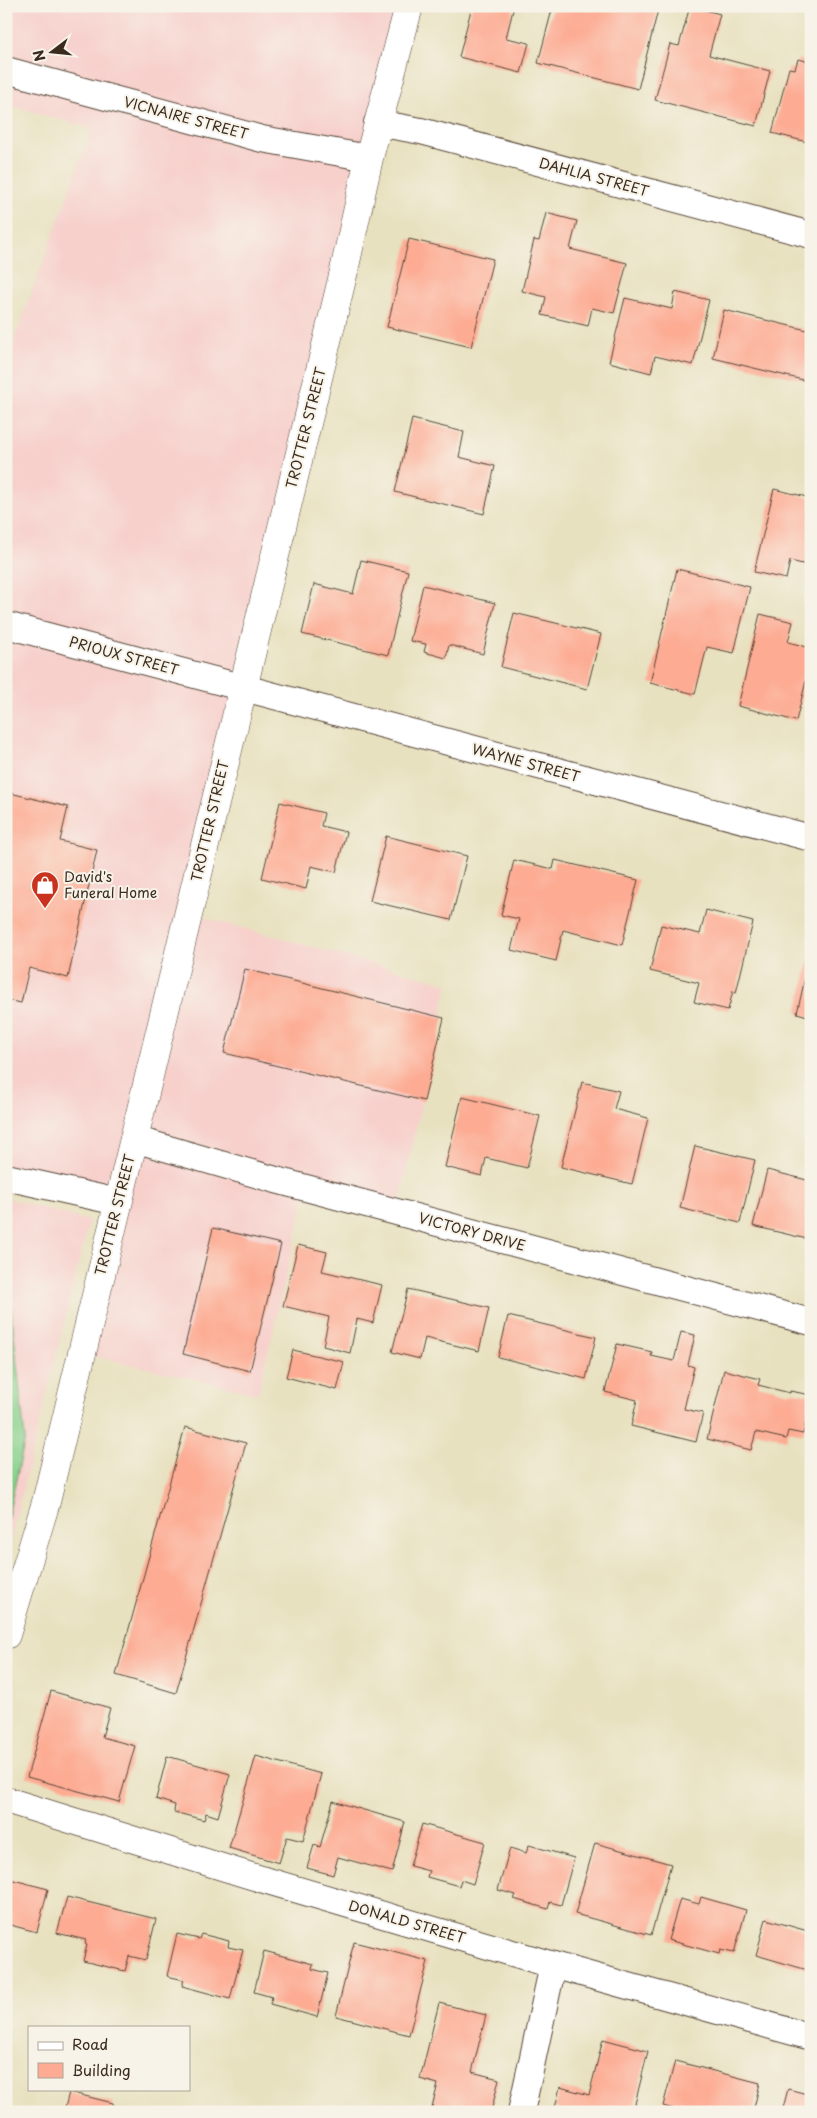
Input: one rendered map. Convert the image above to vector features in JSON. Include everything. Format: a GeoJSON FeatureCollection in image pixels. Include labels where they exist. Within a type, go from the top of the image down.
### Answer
{"type":"FeatureCollection","features":[{"type":"Feature","properties":{"kind":"street","name":"TROTTER STREET"},"geometry":{"type":"LineString","coordinates":[[6,1635],[46,1502],[344,272],[377,123],[409,6]]}},
{"type":"Feature","properties":{"kind":"street","name":"VICNAIRE STREET"},"geometry":{"type":"LineString","coordinates":[[6,70],[262,139],[369,158]]}},
{"type":"Feature","properties":{"kind":"street","name":"DAHLIA STREET"},"geometry":{"type":"LineString","coordinates":[[377,123],[421,131],[811,235]]}},
{"type":"Feature","properties":{"kind":"street","name":"PRIOUX STREET"},"geometry":{"type":"LineString","coordinates":[[6,625],[242,688]]}},
{"type":"Feature","properties":{"kind":"street","name":"WAYNE STREET"},"geometry":{"type":"LineString","coordinates":[[242,688],[811,838]]}},
{"type":"Feature","properties":{"kind":"street","name":"VICTORY DRIVE"},"geometry":{"type":"LineString","coordinates":[[134,1139],[276,1180],[811,1322]]}},
{"type":"Feature","properties":{"kind":"street"},"geometry":{"type":"LineString","coordinates":[[6,1177],[118,1202]]}},
{"type":"Feature","properties":{"kind":"street","name":"DONALD STREET"},"geometry":{"type":"LineString","coordinates":[[6,1800],[251,1876],[552,1965],[811,2037]]}},
{"type":"Feature","properties":{"kind":"street"},"geometry":{"type":"LineString","coordinates":[[521,2112],[552,1965]]}},
{"type":"Feature","properties":{"kind":"shaded area"},"geometry":{"type":"Polygon","coordinates":[[[6,6],[409,6],[188,913],[448,984],[397,1212],[307,1188],[258,1394],[82,1353],[118,1202],[6,1173],[6,363],[92,129],[6,104],[6,6]]]}},
{"type":"Feature","properties":{"kind":"shaded area"},"geometry":{"type":"Polygon","coordinates":[[[6,1198],[89,1221],[6,1557],[6,1198]]]}},
{"type":"Feature","properties":{"kind":"green space"},"geometry":{"type":"Polygon","coordinates":[[[6,1282],[9,1288],[25,1439],[6,1525],[6,1282]]]}},
{"type":"Feature","properties":{"kind":"building"},"geometry":{"type":"Polygon","coordinates":[[[472,6],[514,6],[506,38],[529,43],[521,73],[459,57],[472,6]]]}},
{"type":"Feature","properties":{"kind":"building"},"geometry":{"type":"Polygon","coordinates":[[[553,6],[659,6],[638,89],[538,63],[553,6]]]}},
{"type":"Feature","properties":{"kind":"building"},"geometry":{"type":"Polygon","coordinates":[[[690,6],[720,14],[709,55],[770,71],[756,126],[655,100],[670,44],[679,46],[690,6]]]}},
{"type":"Feature","properties":{"kind":"building"},"geometry":{"type":"Polygon","coordinates":[[[798,59],[811,62],[811,143],[772,133],[789,68],[795,69],[798,59]]]}},
{"type":"Feature","properties":{"kind":"building"},"geometry":{"type":"Polygon","coordinates":[[[546,213],[577,221],[570,249],[627,263],[614,313],[592,308],[588,326],[542,315],[546,297],[522,291],[534,240],[539,241],[546,213]]]}},
{"type":"Feature","properties":{"kind":"building"},"geometry":{"type":"Polygon","coordinates":[[[409,239],[493,259],[471,347],[387,327],[409,239]]]}},
{"type":"Feature","properties":{"kind":"building"},"geometry":{"type":"Polygon","coordinates":[[[675,292],[709,300],[693,365],[655,356],[651,373],[609,362],[625,298],[672,309],[675,292]]]}},
{"type":"Feature","properties":{"kind":"building"},"geometry":{"type":"Polygon","coordinates":[[[724,310],[811,331],[811,382],[713,358],[724,310]]]}},
{"type":"Feature","properties":{"kind":"building"},"geometry":{"type":"Polygon","coordinates":[[[412,419],[464,432],[459,457],[495,466],[484,514],[395,492],[412,419]]]}},
{"type":"Feature","properties":{"kind":"building"},"geometry":{"type":"Polygon","coordinates":[[[774,489],[811,498],[811,566],[790,561],[786,579],[754,572],[774,489]]]}},
{"type":"Feature","properties":{"kind":"building"},"geometry":{"type":"Polygon","coordinates":[[[361,560],[408,571],[388,655],[302,634],[314,584],[353,594],[361,560]]]}},
{"type":"Feature","properties":{"kind":"building"},"geometry":{"type":"Polygon","coordinates":[[[677,569],[750,587],[734,653],[707,647],[695,694],[650,683],[677,569]]]}},
{"type":"Feature","properties":{"kind":"building"},"geometry":{"type":"Polygon","coordinates":[[[423,585],[495,603],[483,654],[449,645],[446,658],[424,652],[426,644],[410,641],[423,585]]]}},
{"type":"Feature","properties":{"kind":"building"},"geometry":{"type":"Polygon","coordinates":[[[514,613],[601,634],[587,689],[501,667],[514,613]]]}},
{"type":"Feature","properties":{"kind":"building"},"geometry":{"type":"Polygon","coordinates":[[[760,614],[793,622],[788,642],[811,648],[811,661],[796,721],[738,706],[760,614]]]}},
{"type":"Feature","properties":{"kind":"building","name":"David's Funeral Home"},"geometry":{"type":"Polygon","coordinates":[[[6,792],[68,807],[60,841],[97,850],[68,978],[29,968],[21,1003],[6,1000],[6,792]]]}},
{"type":"Feature","properties":{"kind":"building"},"geometry":{"type":"Polygon","coordinates":[[[280,802],[324,813],[321,826],[346,832],[336,872],[311,866],[306,889],[262,878],[280,802]]]}},
{"type":"Feature","properties":{"kind":"building"},"geometry":{"type":"Polygon","coordinates":[[[386,836],[467,856],[451,920],[370,901],[386,836]]]}},
{"type":"Feature","properties":{"kind":"building"},"geometry":{"type":"Polygon","coordinates":[[[514,860],[553,869],[555,860],[638,880],[622,945],[563,930],[556,961],[511,950],[519,919],[501,915],[514,860]]]}},
{"type":"Feature","properties":{"kind":"building"},"geometry":{"type":"Polygon","coordinates":[[[706,910],[753,922],[736,993],[733,991],[728,1010],[694,1002],[699,983],[650,971],[661,925],[700,934],[706,910]]]}},
{"type":"Feature","properties":{"kind":"building"},"geometry":{"type":"Polygon","coordinates":[[[811,957],[811,1017],[797,1013],[811,957]]]}},
{"type":"Feature","properties":{"kind":"building"},"geometry":{"type":"Polygon","coordinates":[[[245,969],[444,1018],[424,1101],[224,1053],[245,969]]]}},
{"type":"Feature","properties":{"kind":"building"},"geometry":{"type":"Polygon","coordinates":[[[582,1082],[619,1091],[614,1109],[648,1118],[632,1184],[561,1167],[582,1082]]]}},
{"type":"Feature","properties":{"kind":"building"},"geometry":{"type":"Polygon","coordinates":[[[462,1097],[540,1116],[527,1168],[486,1158],[482,1176],[445,1167],[462,1097]]]}},
{"type":"Feature","properties":{"kind":"building"},"geometry":{"type":"Polygon","coordinates":[[[695,1146],[755,1160],[740,1223],[680,1208],[695,1146]]]}},
{"type":"Feature","properties":{"kind":"building"},"geometry":{"type":"Polygon","coordinates":[[[767,1170],[811,1181],[811,1240],[753,1226],[767,1170]]]}},
{"type":"Feature","properties":{"kind":"building"},"geometry":{"type":"Polygon","coordinates":[[[213,1228],[281,1244],[250,1371],[183,1354],[213,1228]]]}},
{"type":"Feature","properties":{"kind":"building"},"geometry":{"type":"Polygon","coordinates":[[[298,1245],[327,1252],[322,1271],[382,1285],[373,1323],[357,1319],[350,1353],[323,1346],[329,1317],[283,1306],[298,1245]]]}},
{"type":"Feature","properties":{"kind":"building"},"geometry":{"type":"Polygon","coordinates":[[[408,1289],[489,1308],[479,1351],[425,1338],[420,1359],[392,1352],[408,1289]]]}},
{"type":"Feature","properties":{"kind":"building"},"geometry":{"type":"Polygon","coordinates":[[[508,1316],[596,1337],[586,1379],[498,1357],[508,1316]]]}},
{"type":"Feature","properties":{"kind":"building"},"geometry":{"type":"Polygon","coordinates":[[[681,1332],[695,1335],[688,1365],[694,1367],[684,1409],[703,1413],[696,1442],[631,1426],[637,1400],[605,1392],[617,1344],[652,1352],[651,1356],[674,1361],[681,1332]]]}},
{"type":"Feature","properties":{"kind":"building"},"geometry":{"type":"Polygon","coordinates":[[[293,1350],[344,1362],[337,1390],[286,1377],[293,1350]]]}},
{"type":"Feature","properties":{"kind":"building"},"geometry":{"type":"Polygon","coordinates":[[[724,1370],[760,1379],[758,1385],[790,1393],[790,1391],[811,1395],[811,1405],[803,1434],[788,1431],[786,1439],[756,1432],[751,1450],[707,1439],[724,1370]]]}},
{"type":"Feature","properties":{"kind":"building"},"geometry":{"type":"Polygon","coordinates":[[[185,1427],[246,1443],[176,1693],[116,1675],[185,1427]]]}},
{"type":"Feature","properties":{"kind":"building"},"geometry":{"type":"Polygon","coordinates":[[[51,1691],[110,1708],[102,1737],[135,1746],[119,1802],[27,1777],[51,1691]]]}},
{"type":"Feature","properties":{"kind":"building"},"geometry":{"type":"Polygon","coordinates":[[[167,1756],[230,1774],[218,1817],[206,1813],[204,1820],[174,1812],[175,1805],[156,1799],[167,1756]]]}},
{"type":"Feature","properties":{"kind":"building"},"geometry":{"type":"Polygon","coordinates":[[[256,1756],[321,1774],[303,1841],[287,1837],[279,1863],[229,1848],[256,1756]]]}},
{"type":"Feature","properties":{"kind":"building"},"geometry":{"type":"Polygon","coordinates":[[[333,1801],[405,1822],[392,1872],[338,1857],[333,1875],[307,1868],[314,1845],[320,1847],[333,1801]]]}},
{"type":"Feature","properties":{"kind":"building"},"geometry":{"type":"Polygon","coordinates":[[[422,1824],[485,1842],[473,1884],[461,1880],[459,1886],[427,1877],[429,1871],[410,1866],[422,1824]]]}},
{"type":"Feature","properties":{"kind":"building"},"geometry":{"type":"Polygon","coordinates":[[[595,1843],[671,1864],[651,1935],[575,1914],[595,1843]]]}},
{"type":"Feature","properties":{"kind":"building"},"geometry":{"type":"Polygon","coordinates":[[[529,1845],[574,1858],[561,1905],[550,1902],[548,1909],[514,1899],[516,1895],[498,1890],[510,1848],[526,1853],[529,1845]]]}},
{"type":"Feature","properties":{"kind":"building"},"geometry":{"type":"Polygon","coordinates":[[[6,1878],[48,1889],[37,1932],[6,1924],[6,1878]]]}},
{"type":"Feature","properties":{"kind":"building"},"geometry":{"type":"Polygon","coordinates":[[[67,1897],[156,1919],[146,1960],[129,1956],[125,1971],[83,1961],[87,1945],[85,1944],[86,1940],[57,1933],[67,1897]]]}},
{"type":"Feature","properties":{"kind":"building"},"geometry":{"type":"Polygon","coordinates":[[[701,1897],[746,1910],[734,1953],[720,1950],[719,1954],[668,1940],[680,1899],[699,1904],[701,1897]]]}},
{"type":"Feature","properties":{"kind":"building"},"geometry":{"type":"Polygon","coordinates":[[[766,1919],[811,1932],[811,1971],[756,1955],[766,1919]]]}},
{"type":"Feature","properties":{"kind":"building"},"geometry":{"type":"Polygon","coordinates":[[[177,1934],[199,1939],[201,1934],[229,1941],[228,1947],[243,1950],[230,1999],[182,1986],[184,1980],[167,1976],[177,1934]]]}},
{"type":"Feature","properties":{"kind":"building"},"geometry":{"type":"Polygon","coordinates":[[[354,1942],[428,1961],[409,2035],[336,2016],[354,1942]]]}},
{"type":"Feature","properties":{"kind":"building"},"geometry":{"type":"Polygon","coordinates":[[[264,1951],[313,1964],[312,1969],[328,1973],[317,2017],[270,2004],[272,1997],[254,1992],[264,1951]]]}},
{"type":"Feature","properties":{"kind":"building"},"geometry":{"type":"Polygon","coordinates":[[[439,2003],[486,2015],[472,2072],[499,2079],[491,2112],[431,2111],[438,2084],[420,2079],[439,2003]]]}},
{"type":"Feature","properties":{"kind":"building"},"geometry":{"type":"Polygon","coordinates":[[[603,2039],[648,2051],[633,2112],[569,2112],[555,2108],[560,2087],[589,2095],[603,2039]]]}},
{"type":"Feature","properties":{"kind":"building"},"geometry":{"type":"Polygon","coordinates":[[[675,2061],[760,2083],[753,2112],[684,2112],[663,2106],[675,2061]]]}},
{"type":"Feature","properties":{"kind":"building"},"geometry":{"type":"Polygon","coordinates":[[[788,2089],[811,2095],[811,2112],[782,2112],[788,2089]]]}},
{"type":"Feature","properties":{"kind":"building"},"geometry":{"type":"Polygon","coordinates":[[[69,2092],[113,2103],[111,2112],[64,2112],[69,2092]]]}},
{"type":"Feature","properties":{"kind":"place","name":"David's Funeral Home"},"geometry":{"type":"Point","coordinates":[45,909]}}]}
